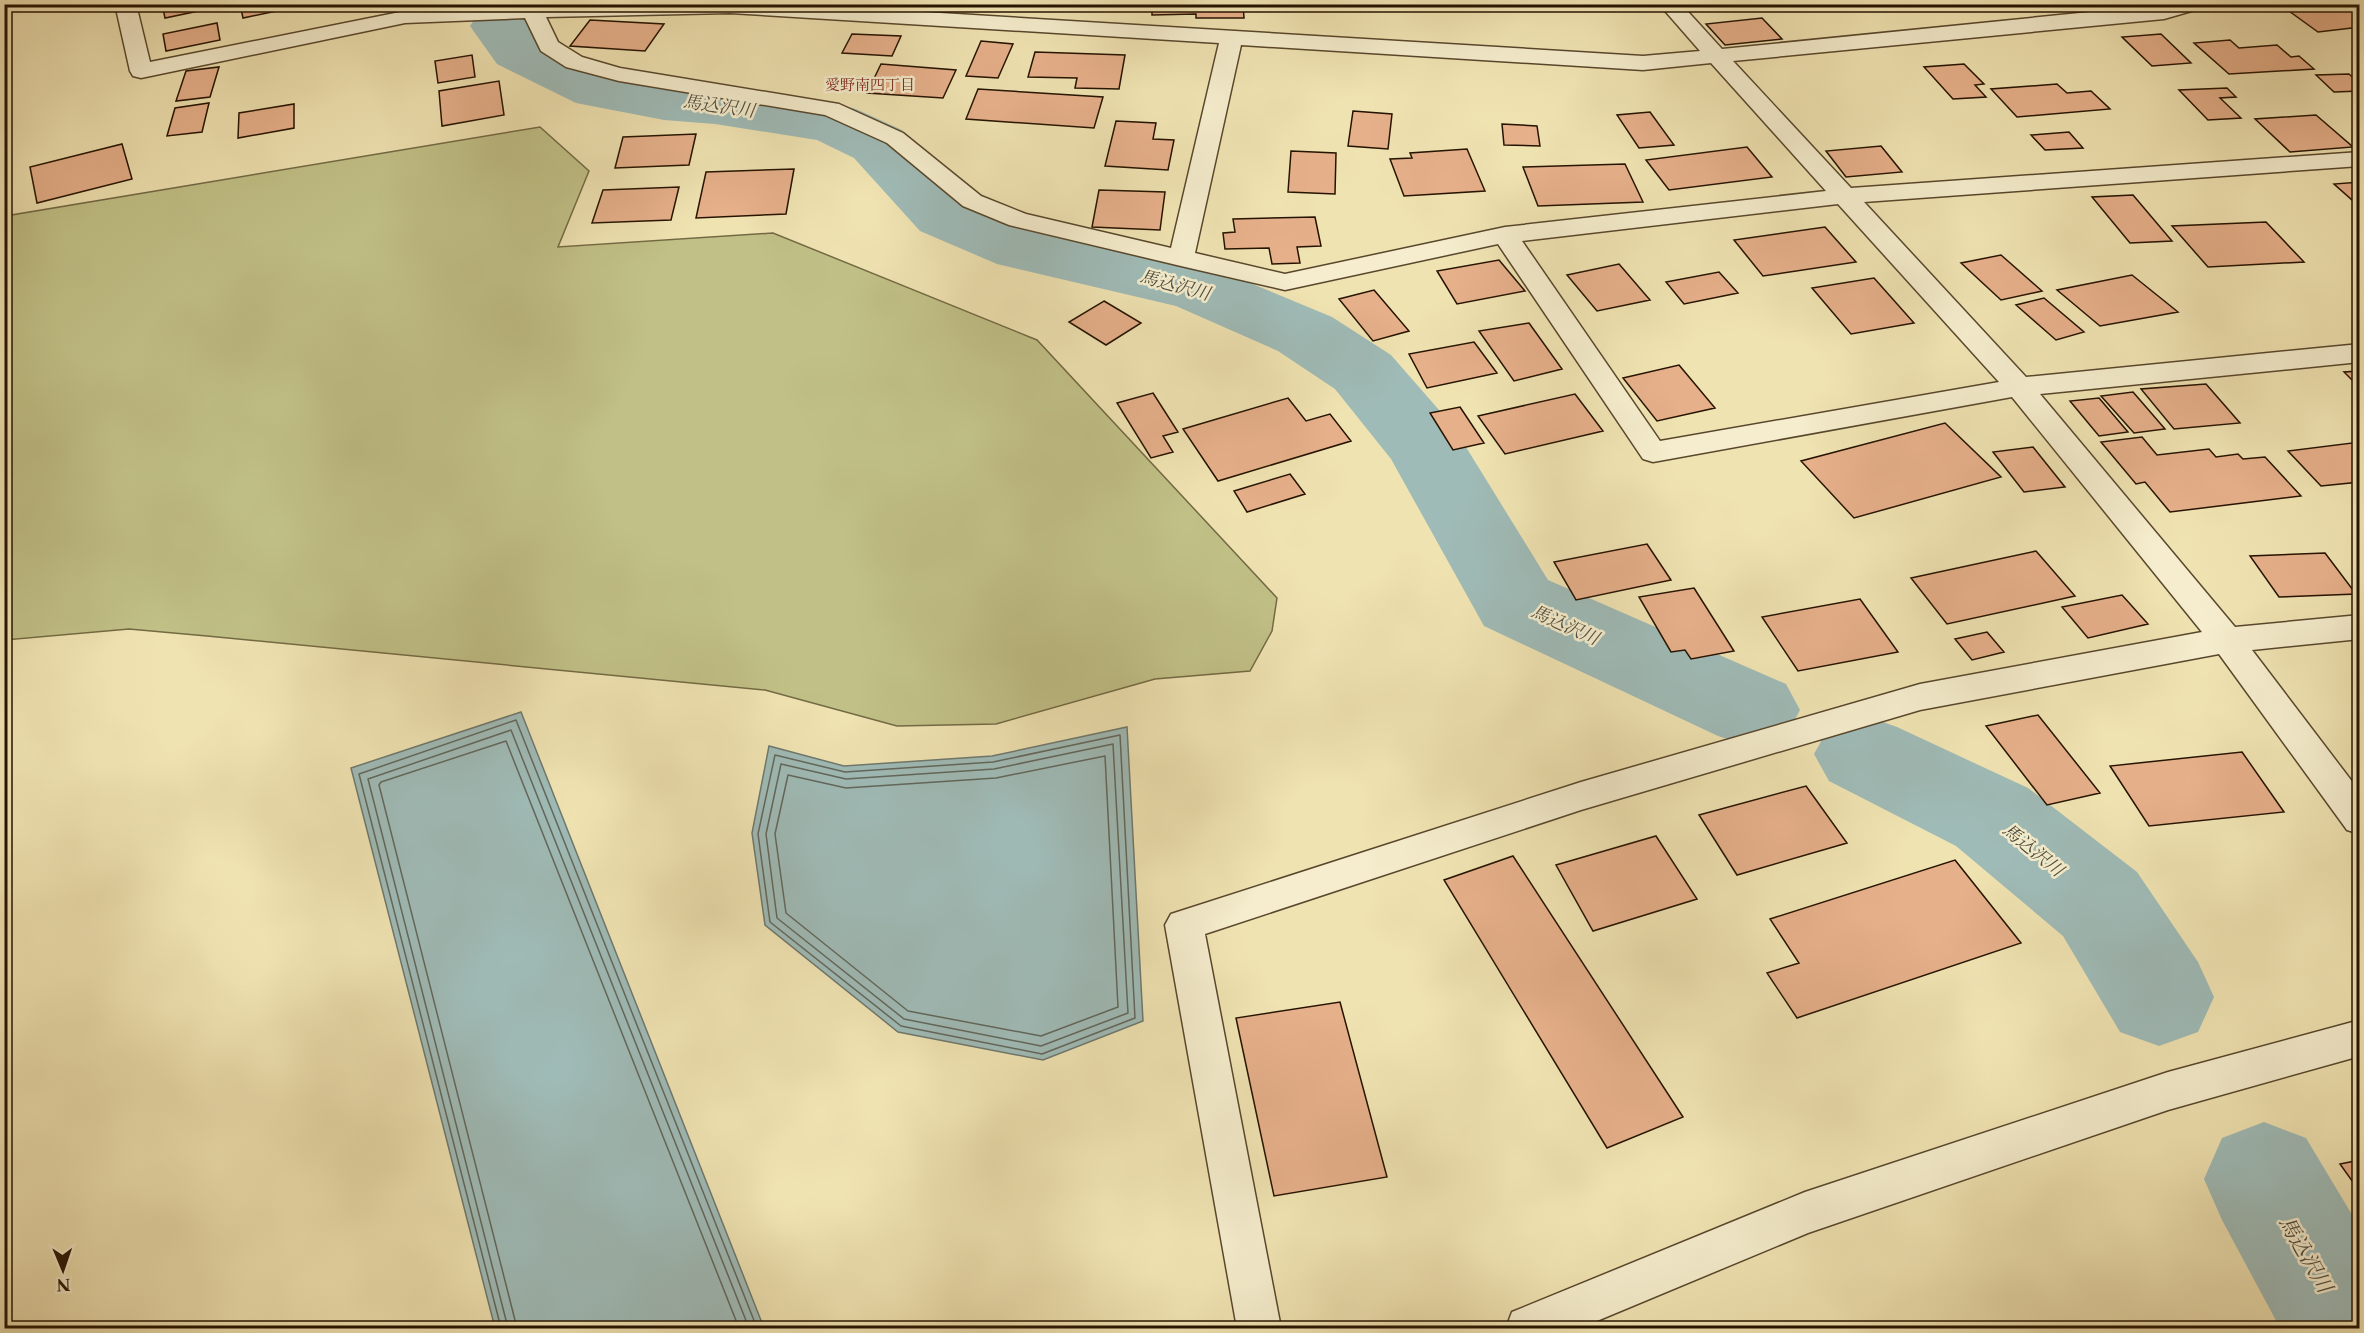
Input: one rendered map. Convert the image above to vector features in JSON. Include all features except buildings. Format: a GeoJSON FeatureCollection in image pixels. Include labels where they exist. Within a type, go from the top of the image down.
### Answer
{"type":"FeatureCollection","features":[{"type":"Feature","properties":{"kind":"street"},"geometry":{"type":"LineString","coordinates":[[125,4],[141,71],[405,17],[457,9],[532,11],[731,6],[1642,63],[2164,13],[2194,4]]}},
{"type":"Feature","properties":{"kind":"street"},"geometry":{"type":"LineString","coordinates":[[1669,4],[2019,387],[2227,640],[2360,820]]}},
{"type":"Feature","properties":{"kind":"street"},"geometry":{"type":"LineString","coordinates":[[532,11],[549,46],[574,62],[619,74],[831,109],[895,138],[972,201],[1018,220],[1285,282],[1505,235],[1846,196],[2360,159]]}},
{"type":"Feature","properties":{"kind":"street"},"geometry":{"type":"LineString","coordinates":[[1181,258],[1231,39]]}},
{"type":"Feature","properties":{"kind":"street"},"geometry":{"type":"LineString","coordinates":[[1505,235],[1653,452],[2019,387],[2360,353]]}},
{"type":"Feature","properties":{"kind":"street"},"geometry":{"type":"LineString","coordinates":[[1259,1329],[1184,925],[1581,796],[1920,696],[2227,640],[2360,627]]}},
{"type":"Feature","properties":{"kind":"street"},"geometry":{"type":"LineString","coordinates":[[1528,1329],[1805,1213],[2168,1091],[2254,1065],[2360,1038]]}},
{"type":"Feature","properties":{"kind":"green space"},"geometry":{"type":"Polygon","coordinates":[[[5,30],[7,30],[11,215],[540,127],[589,171],[558,247],[773,233],[1037,340],[1277,598],[1272,631],[1250,671],[1155,679],[996,724],[897,726],[765,690],[207,636],[129,629],[5,640],[5,30]]]}},
{"type":"Feature","properties":{"kind":"water"},"geometry":{"type":"Polygon","coordinates":[[[521,712],[764,1328],[495,1328],[351,768],[521,712]]]}},
{"type":"Feature","properties":{"kind":"water"},"geometry":{"type":"Polygon","coordinates":[[[1127,727],[1143,1021],[1043,1060],[898,1032],[765,925],[752,833],[769,746],[844,766],[992,756],[1127,727]]]}},
{"type":"Feature","properties":{"kind":"waterway","name":"馬込沢川"},"geometry":{"type":"LineString","coordinates":[[500,26],[519,51],[599,89],[664,101],[715,105],[833,123],[878,144],[945,216],[1022,249],[1200,289],[1305,334],[1363,372],[1424,445],[1516,603],[1752,710]]}},
{"type":"Feature","properties":{"kind":"waterway","name":"馬込沢川"},"geometry":{"type":"LineString","coordinates":[[1863,754],[1992,817],[2100,904],[2159,997]]}},
{"type":"Feature","properties":{"kind":"waterway","name":"馬込沢川"},"geometry":{"type":"LineString","coordinates":[[2264,1179],[2348,1328]]}},
{"type":"Feature","properties":{"kind":"district","name":"愛野南四丁目"},"geometry":{"type":"Point","coordinates":[870,84]}}]}
